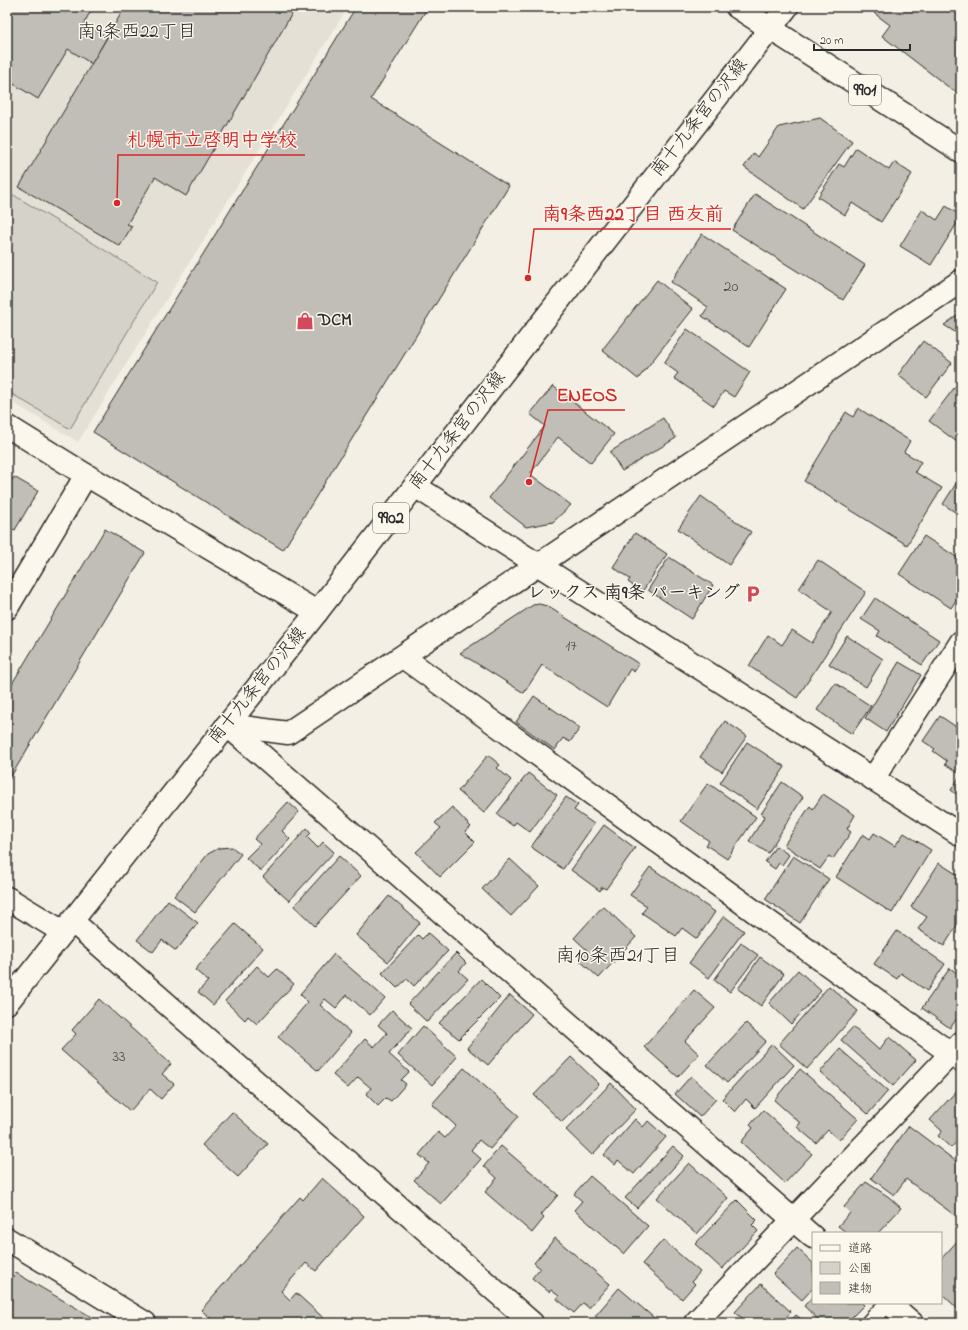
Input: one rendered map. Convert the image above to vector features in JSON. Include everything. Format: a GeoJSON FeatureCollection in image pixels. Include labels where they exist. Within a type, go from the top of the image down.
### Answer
{"type":"FeatureCollection","features":[{"type":"Feature","properties":{"kind":"street","name":"9901"},"geometry":{"type":"LineString","coordinates":[[737,7],[961,151]]}},
{"type":"Feature","properties":{"kind":"street","name":"南十九条宮の沢線"},"geometry":{"type":"LineString","coordinates":[[7,1003],[317,612],[787,7]]}},
{"type":"Feature","properties":{"kind":"street"},"geometry":{"type":"LineString","coordinates":[[227,725],[288,733],[961,281]]}},
{"type":"Feature","properties":{"kind":"street"},"geometry":{"type":"LineString","coordinates":[[7,426],[86,475],[317,612]]}},
{"type":"Feature","properties":{"kind":"street"},"geometry":{"type":"LineString","coordinates":[[7,608],[86,475]]}},
{"type":"Feature","properties":{"kind":"street"},"geometry":{"type":"LineString","coordinates":[[415,486],[961,835]]}},
{"type":"Feature","properties":{"kind":"street"},"geometry":{"type":"LineString","coordinates":[[873,779],[961,642]]}},
{"type":"Feature","properties":{"kind":"street"},"geometry":{"type":"LineString","coordinates":[[402,657],[958,1053],[792,1220],[695,1323]]}},
{"type":"Feature","properties":{"kind":"street"},"geometry":{"type":"LineString","coordinates":[[227,725],[812,1236]]}},
{"type":"Feature","properties":{"kind":"street"},"geometry":{"type":"LineString","coordinates":[[7,898],[68,926],[532,1323]]}},
{"type":"Feature","properties":{"kind":"street"},"geometry":{"type":"LineString","coordinates":[[7,1239],[146,1323]]}},
{"type":"Feature","properties":{"kind":"street"},"geometry":{"type":"LineString","coordinates":[[889,1304],[912,1323]]}},
{"type":"Feature","properties":{"kind":"lane"},"geometry":{"type":"LineString","coordinates":[[869,1323],[887,1304]]}},
{"type":"Feature","properties":{"kind":"shaded area"},"geometry":{"type":"Polygon","coordinates":[[[7,7],[348,7],[78,442],[7,399],[7,7]]]}},
{"type":"Feature","properties":{"kind":"green space"},"geometry":{"type":"Polygon","coordinates":[[[7,191],[157,282],[70,429],[7,391],[7,191]]]}},
{"type":"Feature","properties":{"kind":"building"},"geometry":{"type":"Polygon","coordinates":[[[7,7],[93,7],[84,23],[107,37],[92,64],[68,49],[38,99],[7,80],[7,7]]]}},
{"type":"Feature","properties":{"kind":"building"},"geometry":{"type":"Polygon","coordinates":[[[125,7],[289,7],[294,10],[186,196],[155,177],[127,224],[132,226],[120,246],[19,187],[125,7]]]}},
{"type":"Feature","properties":{"kind":"building"},"geometry":{"type":"Polygon","coordinates":[[[356,7],[428,7],[371,99],[509,186],[283,550],[93,432],[356,7]]]}},
{"type":"Feature","properties":{"kind":"building"},"geometry":{"type":"Polygon","coordinates":[[[879,7],[961,7],[961,84],[955,92],[882,36],[890,25],[874,13],[879,7]]]}},
{"type":"Feature","properties":{"kind":"building"},"geometry":{"type":"Polygon","coordinates":[[[820,118],[852,141],[803,209],[744,167],[754,153],[758,157],[779,127],[820,118]]]}},
{"type":"Feature","properties":{"kind":"building"},"geometry":{"type":"Polygon","coordinates":[[[856,148],[889,170],[894,162],[912,174],[881,222],[852,203],[845,215],[818,197],[839,164],[844,167],[856,148]]]}},
{"type":"Feature","properties":{"kind":"building"},"geometry":{"type":"Polygon","coordinates":[[[755,194],[865,265],[843,300],[732,230],[755,194]]]}},
{"type":"Feature","properties":{"kind":"building"},"geometry":{"type":"Polygon","coordinates":[[[946,206],[957,213],[959,220],[931,265],[900,246],[922,210],[937,220],[946,206]]]}},
{"type":"Feature","properties":{"kind":"building"},"geometry":{"type":"Polygon","coordinates":[[[702,234],[786,289],[749,347],[702,316],[708,307],[671,282],[702,234]]]}},
{"type":"Feature","properties":{"kind":"building"},"geometry":{"type":"Polygon","coordinates":[[[657,280],[693,309],[638,379],[602,350],[657,280]]]}},
{"type":"Feature","properties":{"kind":"building"},"geometry":{"type":"Polygon","coordinates":[[[961,313],[961,336],[944,325],[961,313]]]}},
{"type":"Feature","properties":{"kind":"building"},"geometry":{"type":"Polygon","coordinates":[[[687,329],[750,372],[734,397],[724,391],[714,406],[674,378],[678,373],[664,363],[687,329]]]}},
{"type":"Feature","properties":{"kind":"building"},"geometry":{"type":"Polygon","coordinates":[[[923,341],[952,363],[926,397],[898,375],[923,341]]]}},
{"type":"Feature","properties":{"kind":"building"},"geometry":{"type":"Polygon","coordinates":[[[961,379],[961,445],[929,421],[961,379]]]}},
{"type":"Feature","properties":{"kind":"building"},"geometry":{"type":"Polygon","coordinates":[[[553,386],[614,434],[591,463],[558,437],[530,474],[571,505],[553,522],[526,527],[489,498],[545,426],[530,414],[553,386]]]}},
{"type":"Feature","properties":{"kind":"building"},"geometry":{"type":"Polygon","coordinates":[[[858,408],[910,441],[904,452],[921,462],[915,472],[942,488],[907,545],[804,481],[846,412],[853,417],[858,408]]]}},
{"type":"Feature","properties":{"kind":"building"},"geometry":{"type":"Polygon","coordinates":[[[663,418],[676,438],[622,471],[610,452],[663,418]]]}},
{"type":"Feature","properties":{"kind":"building"},"geometry":{"type":"Polygon","coordinates":[[[961,476],[961,516],[943,504],[961,476]]]}},
{"type":"Feature","properties":{"kind":"building"},"geometry":{"type":"Polygon","coordinates":[[[14,477],[38,491],[15,530],[7,526],[7,488],[14,477]]]}},
{"type":"Feature","properties":{"kind":"building"},"geometry":{"type":"Polygon","coordinates":[[[701,496],[751,532],[729,565],[678,529],[701,496]]]}},
{"type":"Feature","properties":{"kind":"building"},"geometry":{"type":"Polygon","coordinates":[[[105,529],[145,553],[7,783],[7,692],[105,529]]]}},
{"type":"Feature","properties":{"kind":"building"},"geometry":{"type":"Polygon","coordinates":[[[635,533],[667,554],[642,592],[628,582],[630,579],[613,567],[635,533]]]}},
{"type":"Feature","properties":{"kind":"building"},"geometry":{"type":"Polygon","coordinates":[[[924,536],[961,560],[961,592],[951,608],[899,574],[924,536]]]}},
{"type":"Feature","properties":{"kind":"building"},"geometry":{"type":"Polygon","coordinates":[[[669,557],[713,585],[692,619],[648,590],[669,557]]]}},
{"type":"Feature","properties":{"kind":"building"},"geometry":{"type":"Polygon","coordinates":[[[818,560],[866,592],[797,698],[749,666],[768,635],[782,645],[792,630],[812,643],[832,612],[799,589],[818,560]]]}},
{"type":"Feature","properties":{"kind":"building"},"geometry":{"type":"Polygon","coordinates":[[[875,598],[939,640],[922,665],[877,636],[880,631],[861,619],[875,598]]]}},
{"type":"Feature","properties":{"kind":"building"},"geometry":{"type":"Polygon","coordinates":[[[539,604],[547,606],[639,664],[634,672],[630,669],[607,707],[542,665],[524,693],[460,653],[533,605],[539,604]]]}},
{"type":"Feature","properties":{"kind":"building"},"geometry":{"type":"Polygon","coordinates":[[[847,636],[883,659],[866,687],[829,664],[847,636]]]}},
{"type":"Feature","properties":{"kind":"building"},"geometry":{"type":"Polygon","coordinates":[[[899,662],[921,675],[886,732],[865,718],[899,662]]]}},
{"type":"Feature","properties":{"kind":"building"},"geometry":{"type":"Polygon","coordinates":[[[835,683],[871,706],[852,734],[817,710],[835,683]]]}},
{"type":"Feature","properties":{"kind":"building"},"geometry":{"type":"Polygon","coordinates":[[[534,696],[580,728],[570,742],[563,738],[555,750],[516,722],[534,696]]]}},
{"type":"Feature","properties":{"kind":"building"},"geometry":{"type":"Polygon","coordinates":[[[940,716],[961,730],[961,775],[945,764],[947,761],[933,751],[935,749],[923,741],[940,716]]]}},
{"type":"Feature","properties":{"kind":"building"},"geometry":{"type":"Polygon","coordinates":[[[725,721],[747,736],[722,772],[700,757],[725,721]]]}},
{"type":"Feature","properties":{"kind":"building"},"geometry":{"type":"Polygon","coordinates":[[[747,742],[785,767],[757,809],[720,783],[747,742]]]}},
{"type":"Feature","properties":{"kind":"building"},"geometry":{"type":"Polygon","coordinates":[[[488,755],[500,765],[497,768],[511,780],[484,813],[458,791],[488,755]]]}},
{"type":"Feature","properties":{"kind":"building"},"geometry":{"type":"Polygon","coordinates":[[[528,773],[557,795],[530,832],[516,822],[513,826],[497,814],[528,773]]]}},
{"type":"Feature","properties":{"kind":"building"},"geometry":{"type":"Polygon","coordinates":[[[961,775],[961,798],[951,790],[961,775]]]}},
{"type":"Feature","properties":{"kind":"building"},"geometry":{"type":"Polygon","coordinates":[[[782,782],[803,797],[768,853],[749,841],[765,816],[761,814],[782,782]]]}},
{"type":"Feature","properties":{"kind":"building"},"geometry":{"type":"Polygon","coordinates":[[[708,783],[756,817],[727,859],[706,845],[709,841],[681,821],[708,783]]]}},
{"type":"Feature","properties":{"kind":"building"},"geometry":{"type":"Polygon","coordinates":[[[823,794],[855,815],[847,829],[851,832],[833,859],[829,856],[820,869],[784,845],[810,806],[813,809],[823,794]]]}},
{"type":"Feature","properties":{"kind":"building"},"geometry":{"type":"Polygon","coordinates":[[[566,797],[578,805],[574,810],[594,824],[563,869],[531,847],[566,797]]]}},
{"type":"Feature","properties":{"kind":"building"},"geometry":{"type":"Polygon","coordinates":[[[288,802],[299,812],[282,831],[290,839],[261,871],[246,858],[260,844],[254,839],[288,802]]]}},
{"type":"Feature","properties":{"kind":"building"},"geometry":{"type":"Polygon","coordinates":[[[452,807],[471,827],[465,832],[475,842],[440,877],[416,852],[441,828],[435,823],[452,807]]]}},
{"type":"Feature","properties":{"kind":"building"},"geometry":{"type":"Polygon","coordinates":[[[604,825],[635,848],[606,889],[602,887],[600,891],[571,870],[604,825]]]}},
{"type":"Feature","properties":{"kind":"building"},"geometry":{"type":"Polygon","coordinates":[[[307,828],[311,833],[307,837],[318,848],[323,842],[334,852],[289,901],[263,877],[307,828]]]}},
{"type":"Feature","properties":{"kind":"building"},"geometry":{"type":"Polygon","coordinates":[[[874,833],[895,846],[904,833],[931,850],[892,913],[836,877],[863,834],[870,839],[874,833]]]}},
{"type":"Feature","properties":{"kind":"building"},"geometry":{"type":"Polygon","coordinates":[[[776,846],[789,855],[782,865],[779,863],[775,869],[765,862],[776,846]]]}},
{"type":"Feature","properties":{"kind":"building"},"geometry":{"type":"Polygon","coordinates":[[[232,847],[241,854],[195,912],[174,896],[208,854],[219,848],[232,847]]]}},
{"type":"Feature","properties":{"kind":"building"},"geometry":{"type":"Polygon","coordinates":[[[339,856],[361,876],[315,926],[294,906],[339,856]]]}},
{"type":"Feature","properties":{"kind":"building"},"geometry":{"type":"Polygon","coordinates":[[[793,856],[829,879],[800,923],[765,899],[793,856]]]}},
{"type":"Feature","properties":{"kind":"building"},"geometry":{"type":"Polygon","coordinates":[[[510,859],[539,886],[511,916],[482,889],[510,859]]]}},
{"type":"Feature","properties":{"kind":"building"},"geometry":{"type":"Polygon","coordinates":[[[939,863],[961,877],[961,919],[944,946],[918,929],[927,917],[911,907],[939,863]]]}},
{"type":"Feature","properties":{"kind":"building"},"geometry":{"type":"Polygon","coordinates":[[[650,867],[715,912],[697,939],[682,928],[676,936],[642,913],[647,906],[630,895],[650,867]]]}},
{"type":"Feature","properties":{"kind":"building"},"geometry":{"type":"Polygon","coordinates":[[[389,896],[420,923],[388,962],[356,935],[389,896]]]}},
{"type":"Feature","properties":{"kind":"building"},"geometry":{"type":"Polygon","coordinates":[[[168,900],[198,923],[176,951],[162,940],[153,952],[137,940],[168,900]]]}},
{"type":"Feature","properties":{"kind":"building"},"geometry":{"type":"Polygon","coordinates":[[[603,906],[636,937],[599,978],[578,959],[587,950],[574,938],[603,906]]]}},
{"type":"Feature","properties":{"kind":"building"},"geometry":{"type":"Polygon","coordinates":[[[724,916],[744,931],[709,978],[689,963],[724,916]]]}},
{"type":"Feature","properties":{"kind":"building"},"geometry":{"type":"Polygon","coordinates":[[[235,924],[263,948],[213,1005],[198,992],[208,981],[195,970],[235,924]]]}},
{"type":"Feature","properties":{"kind":"building"},"geometry":{"type":"Polygon","coordinates":[[[897,931],[945,964],[927,991],[901,973],[897,979],[874,964],[897,931]]]}},
{"type":"Feature","properties":{"kind":"building"},"geometry":{"type":"Polygon","coordinates":[[[428,933],[448,951],[414,986],[407,979],[397,988],[382,973],[418,935],[422,939],[428,933]]]}},
{"type":"Feature","properties":{"kind":"building"},"geometry":{"type":"Polygon","coordinates":[[[741,943],[758,955],[730,992],[714,980],[741,943]]]}},
{"type":"Feature","properties":{"kind":"building"},"geometry":{"type":"Polygon","coordinates":[[[456,953],[466,963],[459,971],[468,979],[427,1022],[408,1004],[456,953]]]}},
{"type":"Feature","properties":{"kind":"building"},"geometry":{"type":"Polygon","coordinates":[[[334,954],[385,998],[370,1015],[347,995],[336,1008],[325,999],[320,1005],[351,1033],[318,1071],[278,1037],[308,1002],[300,994],[334,954]]]}},
{"type":"Feature","properties":{"kind":"building"},"geometry":{"type":"Polygon","coordinates":[[[760,957],[784,974],[761,1006],[738,989],[760,957]]]}},
{"type":"Feature","properties":{"kind":"building"},"geometry":{"type":"Polygon","coordinates":[[[257,966],[269,977],[277,969],[294,984],[257,1024],[248,1016],[245,1020],[225,1001],[257,966]]]}},
{"type":"Feature","properties":{"kind":"building"},"geometry":{"type":"Polygon","coordinates":[[[950,968],[961,976],[961,1013],[950,1028],[922,1008],[950,968]]]}},
{"type":"Feature","properties":{"kind":"building"},"geometry":{"type":"Polygon","coordinates":[[[798,970],[821,991],[791,1024],[769,1003],[798,970]]]}},
{"type":"Feature","properties":{"kind":"building"},"geometry":{"type":"Polygon","coordinates":[[[481,979],[500,998],[459,1039],[439,1023],[481,979]]]}},
{"type":"Feature","properties":{"kind":"building"},"geometry":{"type":"Polygon","coordinates":[[[829,986],[858,1011],[807,1069],[779,1044],[829,986]]]}},
{"type":"Feature","properties":{"kind":"building"},"geometry":{"type":"Polygon","coordinates":[[[694,990],[715,1008],[685,1041],[699,1054],[678,1077],[644,1047],[694,990]]]}},
{"type":"Feature","properties":{"kind":"building"},"geometry":{"type":"Polygon","coordinates":[[[510,995],[532,1014],[488,1065],[467,1048],[510,995]]]}},
{"type":"Feature","properties":{"kind":"building"},"geometry":{"type":"Polygon","coordinates":[[[99,999],[171,1064],[162,1074],[174,1084],[161,1099],[150,1089],[130,1111],[61,1050],[76,1034],[72,1030],[99,999]]]}},
{"type":"Feature","properties":{"kind":"building"},"geometry":{"type":"Polygon","coordinates":[[[392,1010],[412,1028],[389,1054],[409,1072],[401,1080],[406,1084],[391,1101],[386,1098],[378,1106],[366,1094],[371,1088],[358,1077],[348,1088],[333,1075],[365,1039],[374,1047],[387,1033],[378,1025],[392,1010]]]}},
{"type":"Feature","properties":{"kind":"building"},"geometry":{"type":"Polygon","coordinates":[[[746,1023],[766,1041],[727,1083],[707,1065],[746,1023]]]}},
{"type":"Feature","properties":{"kind":"building"},"geometry":{"type":"Polygon","coordinates":[[[423,1026],[457,1057],[432,1085],[398,1055],[423,1026]]]}},
{"type":"Feature","properties":{"kind":"building"},"geometry":{"type":"Polygon","coordinates":[[[853,1027],[879,1050],[889,1037],[916,1060],[893,1086],[841,1040],[853,1027]]]}},
{"type":"Feature","properties":{"kind":"building"},"geometry":{"type":"Polygon","coordinates":[[[772,1044],[794,1065],[755,1108],[746,1099],[735,1112],[722,1099],[772,1044]]]}},
{"type":"Feature","properties":{"kind":"building"},"geometry":{"type":"Polygon","coordinates":[[[840,1049],[888,1091],[868,1114],[820,1072],[840,1049]]]}},
{"type":"Feature","properties":{"kind":"building"},"geometry":{"type":"Polygon","coordinates":[[[571,1057],[599,1084],[562,1122],[534,1095],[571,1057]]]}},
{"type":"Feature","properties":{"kind":"building"},"geometry":{"type":"Polygon","coordinates":[[[464,1068],[519,1116],[490,1149],[479,1140],[471,1150],[481,1159],[441,1204],[414,1180],[429,1163],[419,1155],[438,1132],[445,1138],[456,1126],[432,1104],[464,1068]]]}},
{"type":"Feature","properties":{"kind":"building"},"geometry":{"type":"Polygon","coordinates":[[[800,1069],[858,1119],[839,1140],[828,1130],[816,1143],[797,1127],[800,1123],[774,1100],[800,1069]]]}},
{"type":"Feature","properties":{"kind":"building"},"geometry":{"type":"Polygon","coordinates":[[[691,1076],[716,1099],[700,1117],[675,1094],[691,1076]]]}},
{"type":"Feature","properties":{"kind":"building"},"geometry":{"type":"Polygon","coordinates":[[[611,1083],[636,1109],[592,1155],[566,1130],[611,1083]]]}},
{"type":"Feature","properties":{"kind":"building"},"geometry":{"type":"Polygon","coordinates":[[[960,1087],[961,1137],[951,1148],[938,1136],[942,1131],[930,1120],[960,1087]]]}},
{"type":"Feature","properties":{"kind":"building"},"geometry":{"type":"Polygon","coordinates":[[[763,1110],[812,1154],[785,1183],[741,1142],[753,1128],[750,1125],[763,1110]]]}},
{"type":"Feature","properties":{"kind":"building"},"geometry":{"type":"Polygon","coordinates":[[[232,1112],[268,1144],[238,1177],[202,1145],[232,1112]]]}},
{"type":"Feature","properties":{"kind":"building"},"geometry":{"type":"Polygon","coordinates":[[[635,1119],[643,1127],[648,1121],[666,1137],[634,1174],[618,1160],[615,1165],[604,1155],[635,1119]]]}},
{"type":"Feature","properties":{"kind":"building"},"geometry":{"type":"Polygon","coordinates":[[[909,1126],[961,1165],[961,1220],[906,1179],[894,1195],[871,1178],[909,1126]]]}},
{"type":"Feature","properties":{"kind":"building"},"geometry":{"type":"Polygon","coordinates":[[[501,1146],[558,1195],[541,1215],[544,1218],[532,1233],[485,1192],[497,1178],[484,1166],[501,1146]]]}},
{"type":"Feature","properties":{"kind":"building"},"geometry":{"type":"Polygon","coordinates":[[[673,1146],[684,1156],[637,1208],[625,1198],[673,1146]]]}},
{"type":"Feature","properties":{"kind":"building"},"geometry":{"type":"Polygon","coordinates":[[[689,1163],[728,1198],[697,1234],[657,1198],[689,1163]]]}},
{"type":"Feature","properties":{"kind":"building"},"geometry":{"type":"Polygon","coordinates":[[[590,1176],[648,1226],[624,1254],[574,1210],[582,1201],[574,1194],[590,1176]]]}},
{"type":"Feature","properties":{"kind":"building"},"geometry":{"type":"Polygon","coordinates":[[[322,1178],[364,1216],[316,1271],[306,1263],[281,1291],[290,1300],[296,1293],[329,1323],[216,1323],[201,1310],[300,1197],[303,1200],[322,1178]]]}},
{"type":"Feature","properties":{"kind":"building"},"geometry":{"type":"Polygon","coordinates":[[[866,1182],[889,1197],[901,1208],[879,1232],[846,1232],[838,1226],[850,1213],[844,1207],[866,1182]]]}},
{"type":"Feature","properties":{"kind":"building"},"geometry":{"type":"Polygon","coordinates":[[[737,1200],[757,1220],[752,1225],[758,1231],[722,1269],[695,1244],[737,1200]]]}},
{"type":"Feature","properties":{"kind":"building"},"geometry":{"type":"Polygon","coordinates":[[[961,1237],[961,1312],[942,1294],[942,1258],[961,1237]]]}},
{"type":"Feature","properties":{"kind":"building"},"geometry":{"type":"Polygon","coordinates":[[[555,1238],[610,1284],[589,1308],[583,1303],[574,1313],[557,1299],[559,1296],[551,1290],[549,1292],[532,1278],[540,1268],[534,1263],[555,1238]]]}},
{"type":"Feature","properties":{"kind":"building"},"geometry":{"type":"Polygon","coordinates":[[[663,1240],[700,1272],[692,1281],[695,1284],[682,1299],[642,1264],[663,1240]]]}},
{"type":"Feature","properties":{"kind":"building"},"geometry":{"type":"Polygon","coordinates":[[[797,1248],[812,1262],[812,1289],[802,1300],[773,1274],[797,1248]]]}},
{"type":"Feature","properties":{"kind":"building"},"geometry":{"type":"Polygon","coordinates":[[[16,1273],[102,1323],[7,1323],[7,1287],[16,1273]]]}},
{"type":"Feature","properties":{"kind":"building"},"geometry":{"type":"Polygon","coordinates":[[[761,1284],[791,1312],[781,1323],[748,1323],[735,1312],[761,1284]]]}},
{"type":"Feature","properties":{"kind":"building"},"geometry":{"type":"Polygon","coordinates":[[[619,1288],[660,1323],[602,1323],[595,1316],[619,1288]]]}},
{"type":"Feature","properties":{"kind":"building"},"geometry":{"type":"Polygon","coordinates":[[[812,1297],[812,1304],[864,1305],[846,1323],[822,1323],[804,1306],[812,1297]]]}},
{"type":"Feature","properties":{"kind":"building"},"geometry":{"type":"Polygon","coordinates":[[[796,1315],[806,1323],[789,1323],[796,1315]]]}},
{"type":"Feature","properties":{"kind":"place","name":"札幌市立啓明中学校"},"geometry":{"type":"Point","coordinates":[117,203]}},
{"type":"Feature","properties":{"kind":"place","name":"南9条西22丁目 西友前"},"geometry":{"type":"Point","coordinates":[528,278]}},
{"type":"Feature","properties":{"kind":"place","name":"DCM"},"geometry":{"type":"Point","coordinates":[305,321]}},
{"type":"Feature","properties":{"kind":"place","name":"ENEOS"},"geometry":{"type":"Point","coordinates":[529,482]}},
{"type":"Feature","properties":{"kind":"place","name":"レックス 南9条 パーキング"},"geometry":{"type":"Point","coordinates":[753,594]}},
{"type":"Feature","properties":{"kind":"district","name":"南9条西22丁目"},"geometry":{"type":"Point","coordinates":[137,32]}},
{"type":"Feature","properties":{"kind":"district","name":"南10条西21丁目"},"geometry":{"type":"Point","coordinates":[618,956]}}]}
